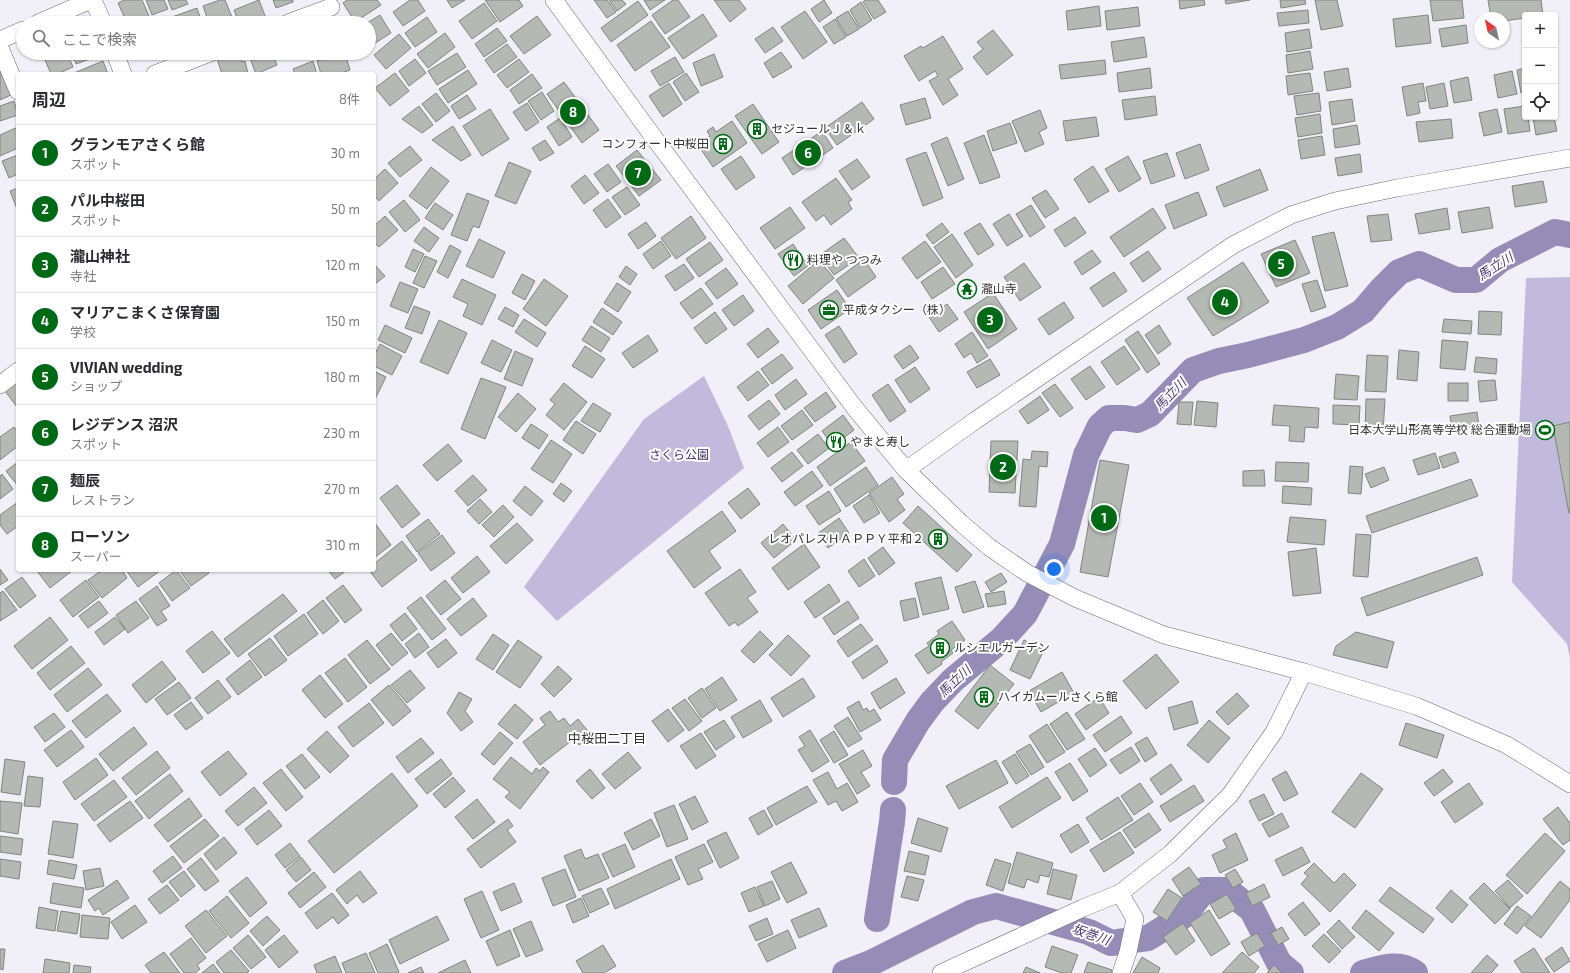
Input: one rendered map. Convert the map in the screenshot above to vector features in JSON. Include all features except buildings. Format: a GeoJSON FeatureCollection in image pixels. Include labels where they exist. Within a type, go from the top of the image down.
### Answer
{"type":"FeatureCollection","features":[{"type":"Feature","properties":{"kind":"street"},"geometry":{"type":"LineString","coordinates":[[54,16],[92,0],[100,16]]}},
{"type":"Feature","properties":{"kind":"street"},"geometry":{"type":"LineString","coordinates":[[554,0],[652,135],[854,407],[906,470],[961,523],[989,547],[1027,573],[1075,598],[1164,635],[1304,672],[1416,706],[1507,745],[1570,784]]}},
{"type":"Feature","properties":{"kind":"street"},"geometry":{"type":"LineString","coordinates":[[307,16],[331,7]]}},
{"type":"Feature","properties":{"kind":"street"},"geometry":{"type":"LineString","coordinates":[[0,40],[16,33]]}},
{"type":"Feature","properties":{"kind":"street"},"geometry":{"type":"LineString","coordinates":[[0,48],[16,86]]}},
{"type":"Feature","properties":{"kind":"street"},"geometry":{"type":"LineString","coordinates":[[118,60],[123,72]]}},
{"type":"Feature","properties":{"kind":"street"},"geometry":{"type":"LineString","coordinates":[[160,72],[192,60]]}},
{"type":"Feature","properties":{"kind":"street"},"geometry":{"type":"LineString","coordinates":[[906,470],[976,420],[1233,245],[1290,215],[1335,201],[1397,188],[1570,158]]}},
{"type":"Feature","properties":{"kind":"street"},"geometry":{"type":"LineString","coordinates":[[0,385],[16,373]]}},
{"type":"Feature","properties":{"kind":"street"},"geometry":{"type":"LineString","coordinates":[[941,973],[1083,908],[1120,893],[1170,854],[1230,795],[1274,732],[1304,672]]}},
{"type":"Feature","properties":{"kind":"street"},"geometry":{"type":"LineString","coordinates":[[1120,893],[1135,919],[1128,952],[1121,973]]}},
{"type":"Feature","properties":{"kind":"green space","name":"日本大学山形高等学校 総合運動場"},"geometry":{"type":"Polygon","coordinates":[[[1570,277],[1570,658],[1567,644],[1512,582],[1526,278],[1570,277]]]}},
{"type":"Feature","properties":{"kind":"green space","name":"さくら公園"},"geometry":{"type":"Polygon","coordinates":[[[704,376],[728,426],[744,468],[557,621],[524,587],[644,419],[704,376]]]}},
{"type":"Feature","properties":{"kind":"waterway","name":"馬立川"},"geometry":{"type":"LineString","coordinates":[[894,782],[895,760],[918,721],[932,702],[953,680],[1001,640],[1025,614],[1062,544],[1086,455],[1100,426],[1109,418],[1137,420],[1150,414],[1193,370],[1219,361],[1304,340],[1337,327],[1363,311],[1399,272],[1419,264],[1456,280],[1476,280],[1500,260],[1555,232],[1570,235]]}},
{"type":"Feature","properties":{"kind":"waterway","name":"馬立川"},"geometry":{"type":"LineString","coordinates":[[877,919],[893,810]]}},
{"type":"Feature","properties":{"kind":"waterway","name":"坂巻川"},"geometry":{"type":"LineString","coordinates":[[845,973],[871,963],[973,912],[996,906],[1089,932],[1111,943],[1148,938],[1185,915],[1204,890],[1227,890],[1252,910],[1279,963],[1291,973]]}},
{"type":"Feature","properties":{"kind":"waterway","name":"坂巻川"},"geometry":{"type":"LineString","coordinates":[[1363,973],[1396,966],[1409,969],[1415,973]]}},
{"type":"Feature","properties":{"kind":"place","name":"ローソン"},"geometry":{"type":"Point","coordinates":[573,112]}},
{"type":"Feature","properties":{"kind":"place","name":"セジュールＪ＆ｋ"},"geometry":{"type":"Point","coordinates":[757,129]}},
{"type":"Feature","properties":{"kind":"place","name":"コンフォート中桜田"},"geometry":{"type":"Point","coordinates":[723,144]}},
{"type":"Feature","properties":{"kind":"place","name":"レジデンス 沼沢"},"geometry":{"type":"Point","coordinates":[808,153]}},
{"type":"Feature","properties":{"kind":"place","name":"麺辰"},"geometry":{"type":"Point","coordinates":[638,173]}},
{"type":"Feature","properties":{"kind":"place","name":"料理や つつみ"},"geometry":{"type":"Point","coordinates":[793,260]}},
{"type":"Feature","properties":{"kind":"place","name":"VIVIAN wedding"},"geometry":{"type":"Point","coordinates":[1281,264]}},
{"type":"Feature","properties":{"kind":"place","name":"瀧山寺"},"geometry":{"type":"Point","coordinates":[967,289]}},
{"type":"Feature","properties":{"kind":"place","name":"マリアこまくさ保育園"},"geometry":{"type":"Point","coordinates":[1225,302]}},
{"type":"Feature","properties":{"kind":"place","name":"平成タクシー（株）"},"geometry":{"type":"Point","coordinates":[829,310]}},
{"type":"Feature","properties":{"kind":"place","name":"瀧山神社"},"geometry":{"type":"Point","coordinates":[990,320]}},
{"type":"Feature","properties":{"kind":"place","name":"日本大学山形高等学校 総合運動場"},"geometry":{"type":"Point","coordinates":[1545,430]}},
{"type":"Feature","properties":{"kind":"place","name":"やまと寿し"},"geometry":{"type":"Point","coordinates":[836,442]}},
{"type":"Feature","properties":{"kind":"place","name":"パル中桜田"},"geometry":{"type":"Point","coordinates":[1003,467]}},
{"type":"Feature","properties":{"kind":"place","name":"グランモアさくら館"},"geometry":{"type":"Point","coordinates":[1104,518]}},
{"type":"Feature","properties":{"kind":"place","name":"レオパレスＨＡＰＰＹ平和２"},"geometry":{"type":"Point","coordinates":[938,539]}},
{"type":"Feature","properties":{"kind":"place","name":"ルシエルガーデン"},"geometry":{"type":"Point","coordinates":[940,648]}},
{"type":"Feature","properties":{"kind":"place","name":"ハイカムールさくら館"},"geometry":{"type":"Point","coordinates":[984,697]}},
{"type":"Feature","properties":{"kind":"district","name":"中桜田二丁目"},"geometry":{"type":"Point","coordinates":[607,738]}}]}
